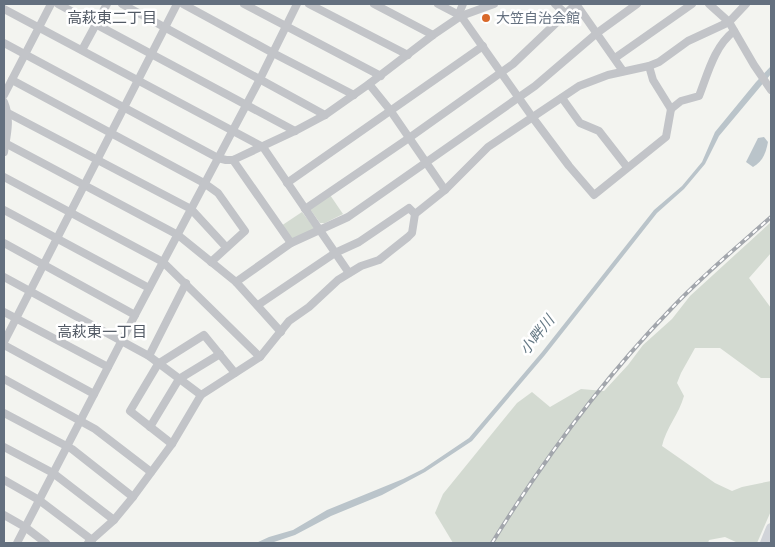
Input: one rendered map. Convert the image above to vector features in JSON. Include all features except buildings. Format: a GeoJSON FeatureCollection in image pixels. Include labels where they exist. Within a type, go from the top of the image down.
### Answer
{"type":"FeatureCollection","features":[{"type":"Feature","properties":{"kind":"main road"},"geometry":{"type":"LineString","coordinates":[[765,543],[771,528]]}},
{"type":"Feature","properties":{"kind":"street"},"geometry":{"type":"LineString","coordinates":[[4,95],[51,4]]}},
{"type":"Feature","properties":{"kind":"street"},"geometry":{"type":"LineString","coordinates":[[58,4],[295,131]]}},
{"type":"Feature","properties":{"kind":"street"},"geometry":{"type":"LineString","coordinates":[[82,50],[106,4]]}},
{"type":"Feature","properties":{"kind":"street"},"geometry":{"type":"LineString","coordinates":[[122,4],[325,115]]}},
{"type":"Feature","properties":{"kind":"street"},"geometry":{"type":"LineString","coordinates":[[94,394],[4,343],[177,4]]}},
{"type":"Feature","properties":{"kind":"street"},"geometry":{"type":"LineString","coordinates":[[183,4],[354,94]]}},
{"type":"Feature","properties":{"kind":"street"},"geometry":{"type":"LineString","coordinates":[[244,4],[381,76]]}},
{"type":"Feature","properties":{"kind":"street"},"geometry":{"type":"LineString","coordinates":[[17,543],[297,4]]}},
{"type":"Feature","properties":{"kind":"street"},"geometry":{"type":"LineString","coordinates":[[309,4],[408,55]]}},
{"type":"Feature","properties":{"kind":"street"},"geometry":{"type":"LineString","coordinates":[[374,4],[433,36]]}},
{"type":"Feature","properties":{"kind":"street"},"geometry":{"type":"LineString","coordinates":[[438,4],[461,16],[533,118],[569,166],[594,195],[666,137],[671,109],[654,80],[649,66]]}},
{"type":"Feature","properties":{"kind":"street"},"geometry":{"type":"LineString","coordinates":[[461,16],[460,11],[463,4]]}},
{"type":"Feature","properties":{"kind":"street"},"geometry":{"type":"LineString","coordinates":[[4,43],[218,158],[233,160],[263,147],[325,115],[461,16],[494,4]]}},
{"type":"Feature","properties":{"kind":"street"},"geometry":{"type":"LineString","coordinates":[[555,4],[564,13]]}},
{"type":"Feature","properties":{"kind":"street"},"geometry":{"type":"LineString","coordinates":[[305,208],[409,138],[513,64],[564,13],[576,4],[623,71]]}},
{"type":"Feature","properties":{"kind":"street"},"geometry":{"type":"LineString","coordinates":[[236,282],[291,243],[348,217],[426,163],[535,86],[597,33],[637,4]]}},
{"type":"Feature","properties":{"kind":"street"},"geometry":{"type":"LineString","coordinates":[[614,58],[692,4]]}},
{"type":"Feature","properties":{"kind":"street"},"geometry":{"type":"LineString","coordinates":[[709,4],[729,22],[769,88]]}},
{"type":"Feature","properties":{"kind":"street"},"geometry":{"type":"LineString","coordinates":[[4,480],[40,500],[90,542],[114,520],[133,497],[172,444],[201,395],[260,358],[289,321],[349,273],[361,266],[379,260],[408,237],[412,233],[415,214],[445,190],[488,147],[579,86],[594,79],[659,62],[688,41],[729,22],[746,4]]}},
{"type":"Feature","properties":{"kind":"street"},"geometry":{"type":"LineString","coordinates":[[4,8],[263,147],[349,273]]}},
{"type":"Feature","properties":{"kind":"street"},"geometry":{"type":"LineString","coordinates":[[671,109],[681,101],[699,96],[714,56],[734,31]]}},
{"type":"Feature","properties":{"kind":"street"},"geometry":{"type":"LineString","coordinates":[[287,182],[482,46]]}},
{"type":"Feature","properties":{"kind":"street"},"geometry":{"type":"LineString","coordinates":[[12,80],[204,183],[218,193],[245,231],[211,262]]}},
{"type":"Feature","properties":{"kind":"street"},"geometry":{"type":"LineString","coordinates":[[369,84],[390,110],[445,190]]}},
{"type":"Feature","properties":{"kind":"street"},"geometry":{"type":"LineString","coordinates":[[562,98],[580,123],[599,131],[627,168]]}},
{"type":"Feature","properties":{"kind":"street"},"geometry":{"type":"LineString","coordinates":[[4,102],[9,124],[4,152]]}},
{"type":"Feature","properties":{"kind":"street"},"geometry":{"type":"LineString","coordinates":[[8,113],[191,209],[226,247]]}},
{"type":"Feature","properties":{"kind":"street"},"geometry":{"type":"LineString","coordinates":[[5,143],[178,235],[236,282],[258,304],[281,332]]}},
{"type":"Feature","properties":{"kind":"street"},"geometry":{"type":"LineString","coordinates":[[233,160],[291,243]]}},
{"type":"Feature","properties":{"kind":"street"},"geometry":{"type":"LineString","coordinates":[[4,177],[163,262],[260,358]]}},
{"type":"Feature","properties":{"kind":"street"},"geometry":{"type":"LineString","coordinates":[[258,304],[335,253],[359,242],[409,208],[415,214]]}},
{"type":"Feature","properties":{"kind":"street"},"geometry":{"type":"LineString","coordinates":[[4,210],[149,288]]}},
{"type":"Feature","properties":{"kind":"street"},"geometry":{"type":"LineString","coordinates":[[4,243],[135,315]]}},
{"type":"Feature","properties":{"kind":"street"},"geometry":{"type":"LineString","coordinates":[[4,277],[149,356],[201,395]]}},
{"type":"Feature","properties":{"kind":"street"},"geometry":{"type":"LineString","coordinates":[[149,356],[186,283]]}},
{"type":"Feature","properties":{"kind":"street"},"geometry":{"type":"LineString","coordinates":[[4,312],[108,366]]}},
{"type":"Feature","properties":{"kind":"street"},"geometry":{"type":"LineString","coordinates":[[172,444],[130,411],[158,364],[204,335],[235,373]]}},
{"type":"Feature","properties":{"kind":"street"},"geometry":{"type":"LineString","coordinates":[[150,427],[179,379],[220,354]]}},
{"type":"Feature","properties":{"kind":"street"},"geometry":{"type":"LineString","coordinates":[[4,379],[95,429],[151,472]]}},
{"type":"Feature","properties":{"kind":"street"},"geometry":{"type":"LineString","coordinates":[[4,413],[67,446],[133,497]]}},
{"type":"Feature","properties":{"kind":"street"},"geometry":{"type":"LineString","coordinates":[[4,447],[53,473],[114,520]]}},
{"type":"Feature","properties":{"kind":"street"},"geometry":{"type":"LineString","coordinates":[[4,515],[25,527],[46,543]]}},
{"type":"Feature","properties":{"kind":"shaded area"},"geometry":{"type":"Polygon","coordinates":[[[771,66],[771,74],[719,136],[705,164],[684,189],[657,213],[545,355],[472,441],[425,472],[382,495],[331,516],[295,535],[271,543],[256,543],[293,530],[327,510],[403,479],[423,469],[469,438],[542,352],[654,210],[682,186],[702,162],[715,132],[771,66]]]}},
{"type":"Feature","properties":{"kind":"shaded area"},"geometry":{"type":"Polygon","coordinates":[[[764,137],[768,142],[765,153],[762,160],[753,167],[746,162],[758,138],[764,137]]]}},
{"type":"Feature","properties":{"kind":"shaded area"},"geometry":{"type":"Polygon","coordinates":[[[330,195],[343,214],[325,223],[320,223],[310,209],[330,195]]]}},
{"type":"Feature","properties":{"kind":"shaded area"},"geometry":{"type":"Polygon","coordinates":[[[302,212],[315,229],[292,241],[281,226],[302,212]]]}},
{"type":"Feature","properties":{"kind":"shaded area"},"geometry":{"type":"Polygon","coordinates":[[[771,222],[771,253],[749,278],[771,308],[771,378],[761,378],[720,348],[695,348],[677,383],[684,396],[666,433],[662,446],[715,483],[732,491],[771,481],[771,511],[757,543],[738,543],[725,537],[709,540],[708,543],[453,543],[435,513],[443,494],[517,403],[532,392],[550,407],[581,389],[604,391],[643,345],[672,319],[690,296],[771,222]]]}},
{"type":"Feature","properties":{"kind":"railway"},"geometry":{"type":"LineString","coordinates":[[492,543],[553,451],[621,364],[695,285],[771,217]]}},
{"type":"Feature","properties":{"kind":"place","name":"大笠自治会館"},"geometry":{"type":"Point","coordinates":[486,18]}},
{"type":"Feature","properties":{"kind":"district","name":"高萩東二丁目"},"geometry":{"type":"Point","coordinates":[112,18]}},
{"type":"Feature","properties":{"kind":"district","name":"高萩東一丁目"},"geometry":{"type":"Point","coordinates":[102,332]}},
{"type":"Feature","properties":{"kind":"water label","name":"小畔川"},"geometry":{"type":"Point","coordinates":[537,335]}}]}
